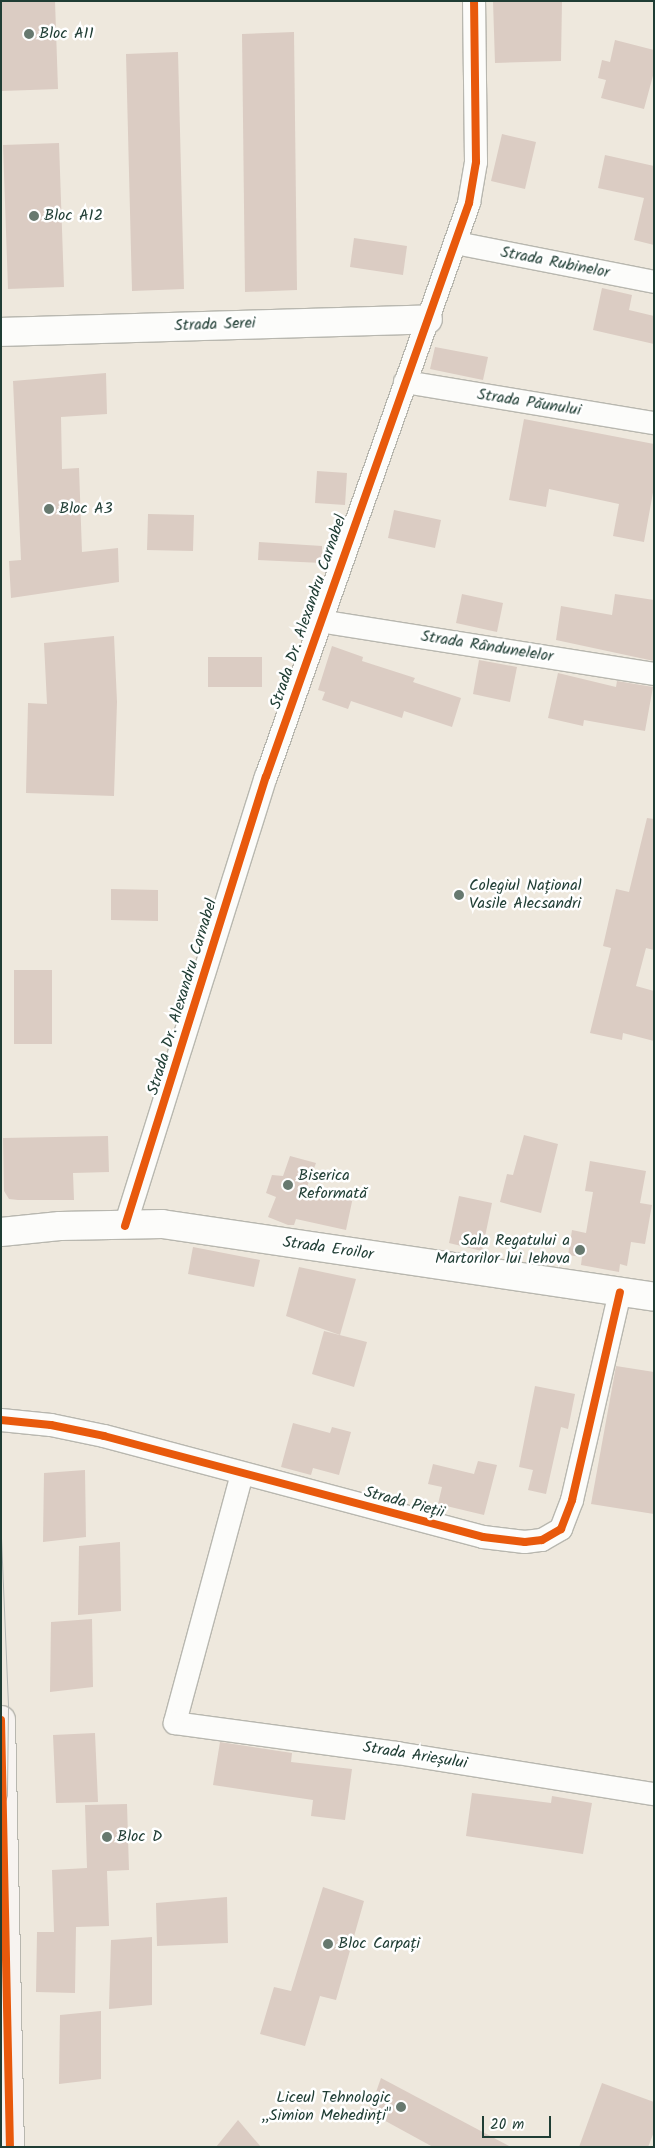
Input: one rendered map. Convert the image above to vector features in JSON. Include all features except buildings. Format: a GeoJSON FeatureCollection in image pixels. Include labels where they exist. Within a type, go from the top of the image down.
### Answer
{"type":"FeatureCollection","features":[{"type":"Feature","properties":{"kind":"main road"},"geometry":{"type":"LineString","coordinates":[[1,1720],[7,2142]]}},
{"type":"Feature","properties":{"kind":"street","name":"Strada Dr. Alexandru Carnabel"},"geometry":{"type":"LineString","coordinates":[[125,1226],[266,777],[469,203],[476,162],[474,1]]}},
{"type":"Feature","properties":{"kind":"street","name":"Strada Rubinelor"},"geometry":{"type":"LineString","coordinates":[[456,243],[654,282]]}},
{"type":"Feature","properties":{"kind":"street","name":"Strada Serei"},"geometry":{"type":"LineString","coordinates":[[1,332],[428,319]]}},
{"type":"Feature","properties":{"kind":"street","name":"Strada Păunului"},"geometry":{"type":"LineString","coordinates":[[405,382],[654,423]]}},
{"type":"Feature","properties":{"kind":"street","name":"Strada Rândunelelor"},"geometry":{"type":"LineString","coordinates":[[320,621],[654,674]]}},
{"type":"Feature","properties":{"kind":"street","name":"Strada Eroilor"},"geometry":{"type":"LineString","coordinates":[[1,1232],[60,1226],[162,1224],[654,1297]]}},
{"type":"Feature","properties":{"kind":"street","name":"Strada Pieții"},"geometry":{"type":"LineString","coordinates":[[1,1420],[50,1425],[104,1436],[242,1474],[493,1538],[525,1542],[552,1536],[561,1529],[572,1500],[620,1292]]}},
{"type":"Feature","properties":{"kind":"street","name":"Strada Arieșului"},"geometry":{"type":"LineString","coordinates":[[242,1474],[175,1723],[397,1753],[654,1794]]}},
{"type":"Feature","properties":{"kind":"tram line"},"geometry":{"type":"LineString","coordinates":[[1,1538],[8,1708],[7,1795],[1,1813]]}},
{"type":"Feature","properties":{"kind":"cycle path"},"geometry":{"type":"LineString","coordinates":[[125,1226],[266,777],[469,203],[476,162],[474,1]]}},
{"type":"Feature","properties":{"kind":"cycle path"},"geometry":{"type":"LineString","coordinates":[[1,1420],[51,1425],[104,1436],[483,1537],[525,1542],[542,1540],[561,1529],[572,1500],[620,1292]]}},
{"type":"Feature","properties":{"kind":"cycle path"},"geometry":{"type":"LineString","coordinates":[[1,1720],[10,2147]]}},
{"type":"Feature","properties":{"kind":"place","name":"Bloc A11"},"geometry":{"type":"Point","coordinates":[29,34]}},
{"type":"Feature","properties":{"kind":"place","name":"Bloc A12"},"geometry":{"type":"Point","coordinates":[34,216]}},
{"type":"Feature","properties":{"kind":"place","name":"Bloc A3"},"geometry":{"type":"Point","coordinates":[49,509]}},
{"type":"Feature","properties":{"kind":"place","name":"Colegiul Național Vasile Alecsandri"},"geometry":{"type":"Point","coordinates":[459,895]}},
{"type":"Feature","properties":{"kind":"place","name":"Biserica Reformată"},"geometry":{"type":"Point","coordinates":[288,1185]}},
{"type":"Feature","properties":{"kind":"place","name":"Sala Regatului a Martorilor lui Iehova"},"geometry":{"type":"Point","coordinates":[580,1250]}},
{"type":"Feature","properties":{"kind":"place","name":"Bloc D"},"geometry":{"type":"Point","coordinates":[107,1837]}},
{"type":"Feature","properties":{"kind":"place","name":"Bloc Carpați"},"geometry":{"type":"Point","coordinates":[328,1944]}},
{"type":"Feature","properties":{"kind":"place","name":"Liceul Tehnologic ,,Simion Mehedinți\""},"geometry":{"type":"Point","coordinates":[401,2107]}}]}
